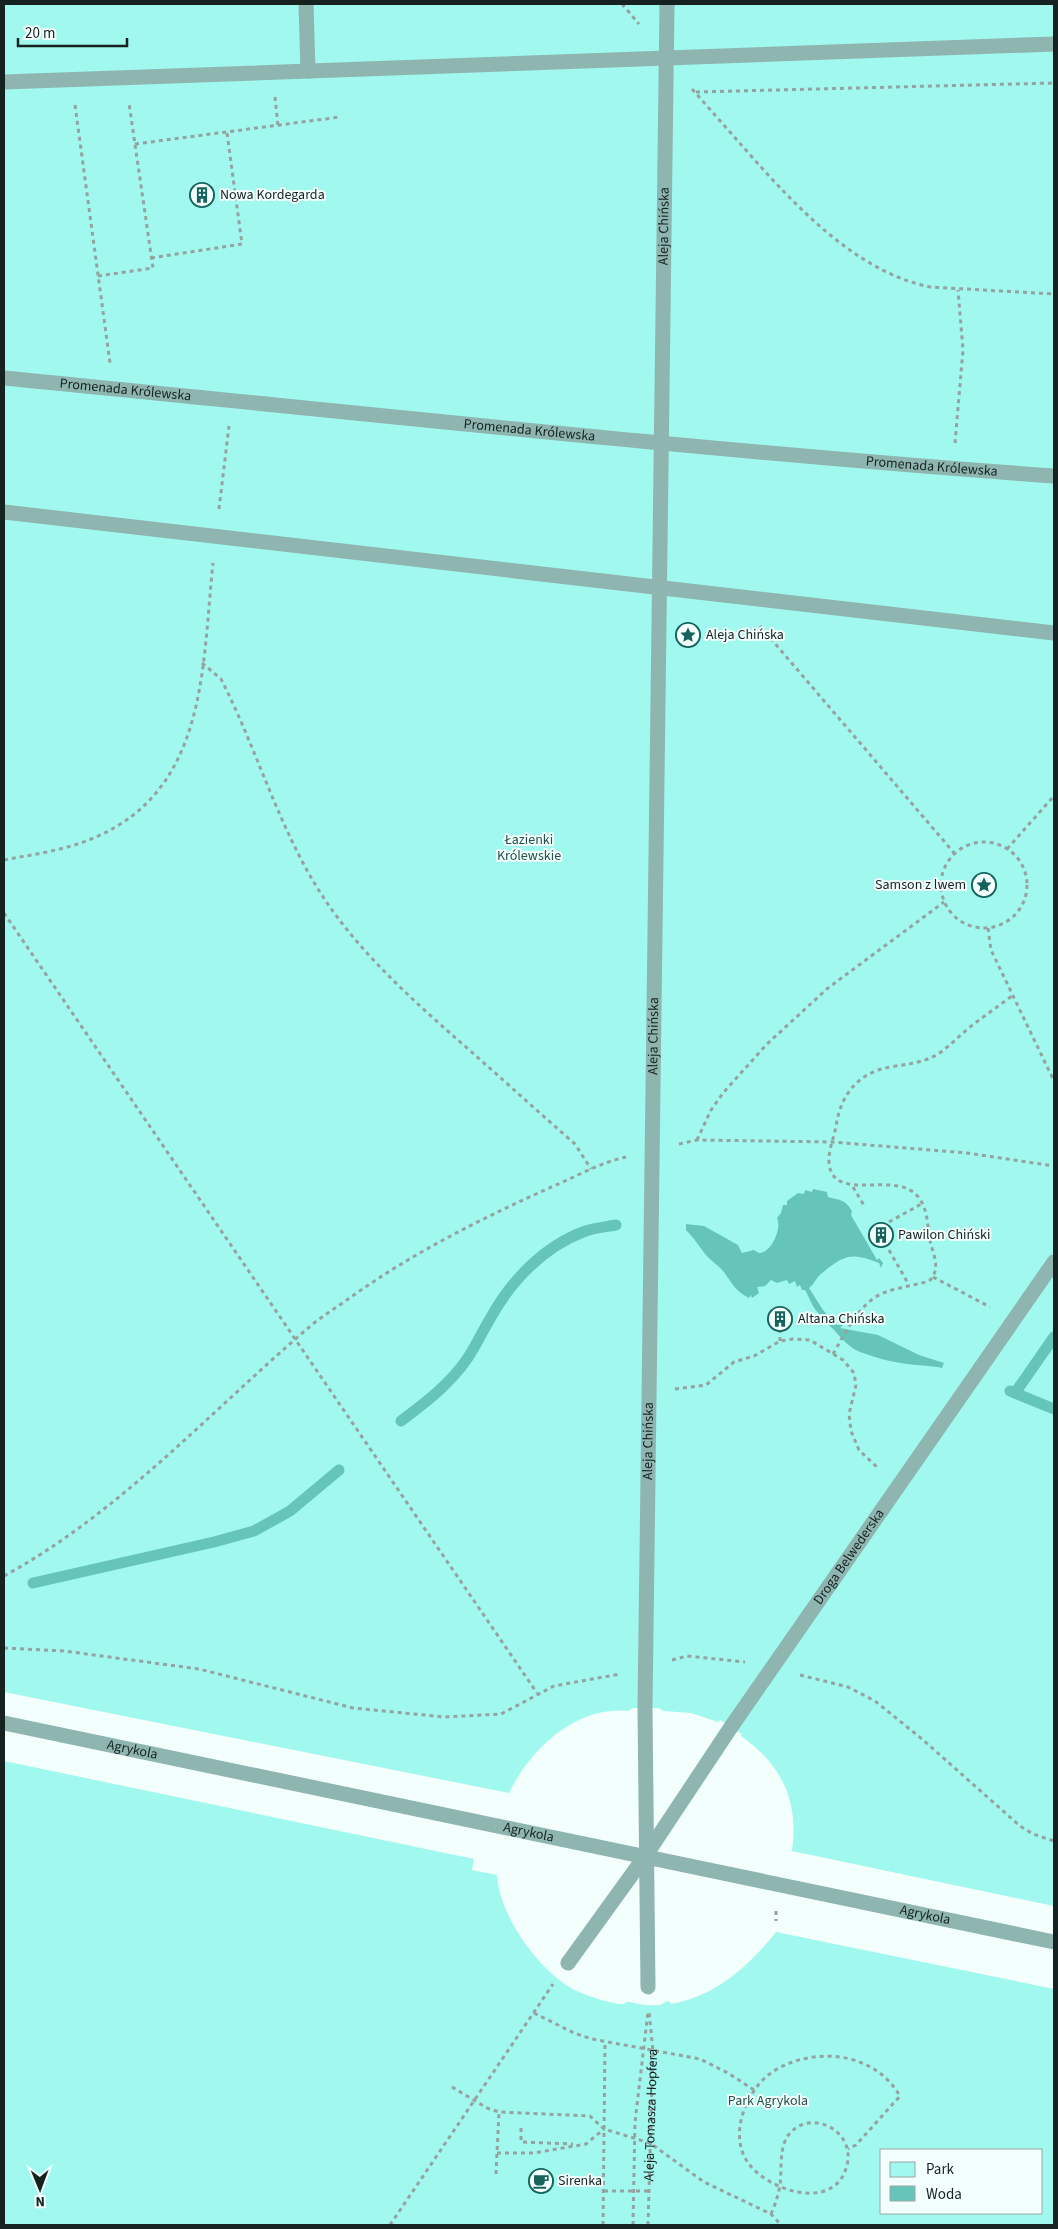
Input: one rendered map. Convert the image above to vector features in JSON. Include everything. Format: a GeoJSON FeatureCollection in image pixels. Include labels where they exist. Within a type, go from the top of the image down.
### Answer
{"type":"FeatureCollection","features":[{"type":"Feature","properties":{"kind":"street"},"geometry":{"type":"LineString","coordinates":[[306,4],[308,70]]}},
{"type":"Feature","properties":{"kind":"street","name":"Aleja Chińska"},"geometry":{"type":"LineString","coordinates":[[646,1855],[645,1708],[667,4]]}},
{"type":"Feature","properties":{"kind":"street"},"geometry":{"type":"LineString","coordinates":[[4,82],[1054,44]]}},
{"type":"Feature","properties":{"kind":"street","name":"Promenada Królewska"},"geometry":{"type":"LineString","coordinates":[[4,378],[662,442],[952,469],[1054,476]]}},
{"type":"Feature","properties":{"kind":"street"},"geometry":{"type":"LineString","coordinates":[[4,512],[1054,633]]}},
{"type":"Feature","properties":{"kind":"street","name":"Droga Belwederska"},"geometry":{"type":"LineString","coordinates":[[568,1963],[646,1855],[731,1727],[1054,1262]]}},
{"type":"Feature","properties":{"kind":"street","name":"Agrykola"},"geometry":{"type":"LineString","coordinates":[[4,1723],[646,1855],[1054,1942]]}},
{"type":"Feature","properties":{"kind":"street"},"geometry":{"type":"LineString","coordinates":[[646,1855],[648,1987]]}},
{"type":"Feature","properties":{"kind":"path"},"geometry":{"type":"LineString","coordinates":[[622,4],[643,28]]}},
{"type":"Feature","properties":{"kind":"path"},"geometry":{"type":"LineString","coordinates":[[98,276],[153,268],[126,77]]}},
{"type":"Feature","properties":{"kind":"path"},"geometry":{"type":"LineString","coordinates":[[71,80],[114,389]]}},
{"type":"Feature","properties":{"kind":"path"},"geometry":{"type":"LineString","coordinates":[[695,92],[1054,83]]}},
{"type":"Feature","properties":{"kind":"path"},"geometry":{"type":"LineString","coordinates":[[691,86],[774,180],[846,246],[867,261],[903,280],[930,287],[1054,294]]}},
{"type":"Feature","properties":{"kind":"path"},"geometry":{"type":"LineString","coordinates":[[135,144],[340,117]]}},
{"type":"Feature","properties":{"kind":"path"},"geometry":{"type":"LineString","coordinates":[[151,258],[242,244],[227,133]]}},
{"type":"Feature","properties":{"kind":"path"},"geometry":{"type":"LineString","coordinates":[[952,469],[963,350],[958,290]]}},
{"type":"Feature","properties":{"kind":"path"},"geometry":{"type":"LineString","coordinates":[[4,860],[45,852],[94,838],[134,814],[152,799],[169,778],[182,751],[196,703],[232,401]]}},
{"type":"Feature","properties":{"kind":"path"},"geometry":{"type":"LineString","coordinates":[[735,596],[955,854]]}},
{"type":"Feature","properties":{"kind":"path"},"geometry":{"type":"LineString","coordinates":[[202,663],[221,679],[300,857],[321,894],[339,918],[373,958],[422,1008],[575,1144],[591,1170]]}},
{"type":"Feature","properties":{"kind":"path"},"geometry":{"type":"LineString","coordinates":[[1007,849],[1054,796]]}},
{"type":"Feature","properties":{"kind":"path"},"geometry":{"type":"LineString","coordinates":[[980,842],[999,844],[1007,849],[1015,854],[1027,878],[1026,896],[1018,912],[1012,918],[996,927],[970,926],[962,922],[948,910],[944,902],[942,876],[944,868],[962,848],[980,842]]}},
{"type":"Feature","properties":{"kind":"path"},"geometry":{"type":"LineString","coordinates":[[697,1140],[710,1110],[722,1093],[767,1044],[828,988],[944,902]]}},
{"type":"Feature","properties":{"kind":"path"},"geometry":{"type":"LineString","coordinates":[[4,913],[537,1693]]}},
{"type":"Feature","properties":{"kind":"path"},"geometry":{"type":"LineString","coordinates":[[988,928],[991,950],[1054,1081]]}},
{"type":"Feature","properties":{"kind":"path"},"geometry":{"type":"LineString","coordinates":[[933,1277],[935,1259],[923,1203],[915,1193],[900,1185],[877,1184],[854,1187],[839,1180],[830,1170],[829,1160],[832,1142],[842,1101],[858,1080],[869,1073],[935,1056],[1013,995]]}},
{"type":"Feature","properties":{"kind":"path"},"geometry":{"type":"LineString","coordinates":[[4,1576],[84,1524],[168,1456],[296,1339],[352,1296],[435,1244],[513,1203],[614,1159],[697,1140],[832,1142],[967,1153],[1054,1166]]}},
{"type":"Feature","properties":{"kind":"path"},"geometry":{"type":"LineString","coordinates":[[854,1187],[865,1207]]}},
{"type":"Feature","properties":{"kind":"path"},"geometry":{"type":"LineString","coordinates":[[889,1222],[923,1203]]}},
{"type":"Feature","properties":{"kind":"path"},"geometry":{"type":"LineString","coordinates":[[889,1250],[909,1285]]}},
{"type":"Feature","properties":{"kind":"path"},"geometry":{"type":"LineString","coordinates":[[832,1354],[854,1320],[876,1297],[909,1285],[924,1282],[933,1277]]}},
{"type":"Feature","properties":{"kind":"path"},"geometry":{"type":"LineString","coordinates":[[933,1277],[994,1309],[1012,1322]]}},
{"type":"Feature","properties":{"kind":"path"},"geometry":{"type":"LineString","coordinates":[[780,1326],[780,1342]]}},
{"type":"Feature","properties":{"kind":"path"},"geometry":{"type":"LineString","coordinates":[[650,1389],[685,1389],[706,1385],[734,1362],[754,1356],[780,1342],[793,1339],[810,1340],[847,1363],[854,1373],[856,1388],[850,1403],[849,1420],[856,1446],[866,1458],[900,1483]]}},
{"type":"Feature","properties":{"kind":"path"},"geometry":{"type":"LineString","coordinates":[[4,1648],[64,1650],[199,1669],[332,1704],[403,1714],[445,1717],[493,1715],[508,1711],[537,1693],[562,1683],[630,1672],[687,1656],[749,1663]]}},
{"type":"Feature","properties":{"kind":"path"},"geometry":{"type":"LineString","coordinates":[[794,1674],[834,1682],[866,1695],[922,1739],[1020,1826],[1033,1834],[1054,1841]]}},
{"type":"Feature","properties":{"kind":"path"},"geometry":{"type":"LineString","coordinates":[[390,2225],[557,1977]]}},
{"type":"Feature","properties":{"kind":"path","name":"Aleja Tomasza Hopfera"},"geometry":{"type":"LineString","coordinates":[[643,2048],[648,2006],[653,2051],[648,2225]]}},
{"type":"Feature","properties":{"kind":"path"},"geometry":{"type":"LineString","coordinates":[[534,2013],[574,2034],[605,2042],[700,2059],[728,2073],[754,2090]]}},
{"type":"Feature","properties":{"kind":"path"},"geometry":{"type":"LineString","coordinates":[[603,2225],[605,2042]]}},
{"type":"Feature","properties":{"kind":"path"},"geometry":{"type":"LineString","coordinates":[[633,2225],[634,2138],[643,2048]]}},
{"type":"Feature","properties":{"kind":"path"},"geometry":{"type":"LineString","coordinates":[[771,2214],[780,2185],[783,2149],[787,2138],[804,2124],[816,2122],[830,2126],[841,2136],[848,2149],[848,2162],[840,2180],[829,2189],[805,2194],[780,2185],[751,2166],[742,2152],[740,2122],[746,2104],[754,2090],[775,2071],[791,2062],[814,2057],[845,2058],[876,2070],[888,2080],[900,2096],[856,2145],[848,2149]]}},
{"type":"Feature","properties":{"kind":"path"},"geometry":{"type":"LineString","coordinates":[[452,2087],[475,2101],[499,2112],[590,2116],[604,2129],[650,2143],[704,2182],[771,2214],[781,2225]]}},
{"type":"Feature","properties":{"kind":"path"},"geometry":{"type":"LineString","coordinates":[[496,2174],[499,2112]]}},
{"type":"Feature","properties":{"kind":"path"},"geometry":{"type":"LineString","coordinates":[[521,2128],[521,2142],[579,2144],[586,2144],[604,2129]]}},
{"type":"Feature","properties":{"kind":"path"},"geometry":{"type":"LineString","coordinates":[[497,2153],[534,2153],[579,2144]]}},
{"type":"Feature","properties":{"kind":"path"},"geometry":{"type":"LineString","coordinates":[[604,2191],[649,2191]]}},
{"type":"Feature","properties":{"kind":"green space","name":"Łazienki Królewskie"},"geometry":{"type":"Polygon","coordinates":[[[4,4],[1054,4],[1054,1906],[792,1851],[794,1833],[790,1800],[777,1772],[755,1747],[741,1736],[742,1734],[720,1720],[718,1722],[691,1713],[664,1711],[658,1708],[633,1708],[628,1711],[609,1711],[591,1715],[557,1733],[542,1746],[529,1761],[509,1793],[4,1692],[4,4]]]}},
{"type":"Feature","properties":{"kind":"green space","name":"Park Agrykola"},"geometry":{"type":"Polygon","coordinates":[[[4,1761],[474,1859],[472,1870],[497,1875],[505,1908],[514,1926],[524,1942],[550,1972],[579,1992],[614,2003],[623,2004],[628,2002],[643,2005],[660,2005],[669,2001],[671,2004],[702,1994],[717,1987],[742,1968],[776,1932],[1054,1989],[1054,2225],[4,2225],[4,1761]]]}},
{"type":"Feature","properties":{"kind":"water"},"geometry":{"type":"Polygon","coordinates":[[[813,1189],[827,1192],[828,1197],[847,1204],[852,1211],[851,1215],[877,1260],[879,1258],[883,1263],[881,1268],[879,1263],[861,1257],[848,1257],[837,1262],[818,1276],[809,1288],[823,1310],[837,1325],[843,1325],[840,1328],[878,1335],[919,1355],[944,1363],[942,1368],[895,1362],[871,1356],[854,1349],[822,1320],[822,1316],[814,1307],[805,1290],[802,1290],[800,1285],[797,1287],[795,1281],[789,1284],[787,1280],[777,1283],[771,1280],[765,1286],[757,1287],[759,1293],[752,1298],[751,1295],[749,1298],[737,1289],[686,1230],[686,1224],[704,1226],[738,1245],[742,1253],[754,1250],[759,1253],[764,1252],[772,1245],[775,1239],[778,1228],[777,1218],[781,1213],[783,1205],[787,1205],[787,1201],[798,1193],[804,1194],[805,1190],[812,1192],[813,1189]]]}},
{"type":"Feature","properties":{"kind":"waterway"},"geometry":{"type":"LineString","coordinates":[[401,1421],[437,1393],[453,1377],[467,1359],[507,1292],[541,1256],[583,1232],[616,1225]]}},
{"type":"Feature","properties":{"kind":"waterway"},"geometry":{"type":"LineString","coordinates":[[1015,1393],[1054,1337]]}},
{"type":"Feature","properties":{"kind":"waterway"},"geometry":{"type":"LineString","coordinates":[[1010,1391],[1054,1409]]}},
{"type":"Feature","properties":{"kind":"waterway"},"geometry":{"type":"LineString","coordinates":[[33,1583],[214,1542],[254,1531],[290,1511],[339,1470]]}},
{"type":"Feature","properties":{"kind":"place","name":"Nowa Kordegarda"},"geometry":{"type":"Point","coordinates":[202,195]}},
{"type":"Feature","properties":{"kind":"place","name":"Aleja Chińska"},"geometry":{"type":"Point","coordinates":[688,635]}},
{"type":"Feature","properties":{"kind":"place","name":"Samson z lwem"},"geometry":{"type":"Point","coordinates":[984,885]}},
{"type":"Feature","properties":{"kind":"place","name":"Pawilon Chiński"},"geometry":{"type":"Point","coordinates":[881,1235]}},
{"type":"Feature","properties":{"kind":"place","name":"Altana Chińska"},"geometry":{"type":"Point","coordinates":[780,1319]}},
{"type":"Feature","properties":{"kind":"place","name":"Sirenka"},"geometry":{"type":"Point","coordinates":[541,2181]}}]}
